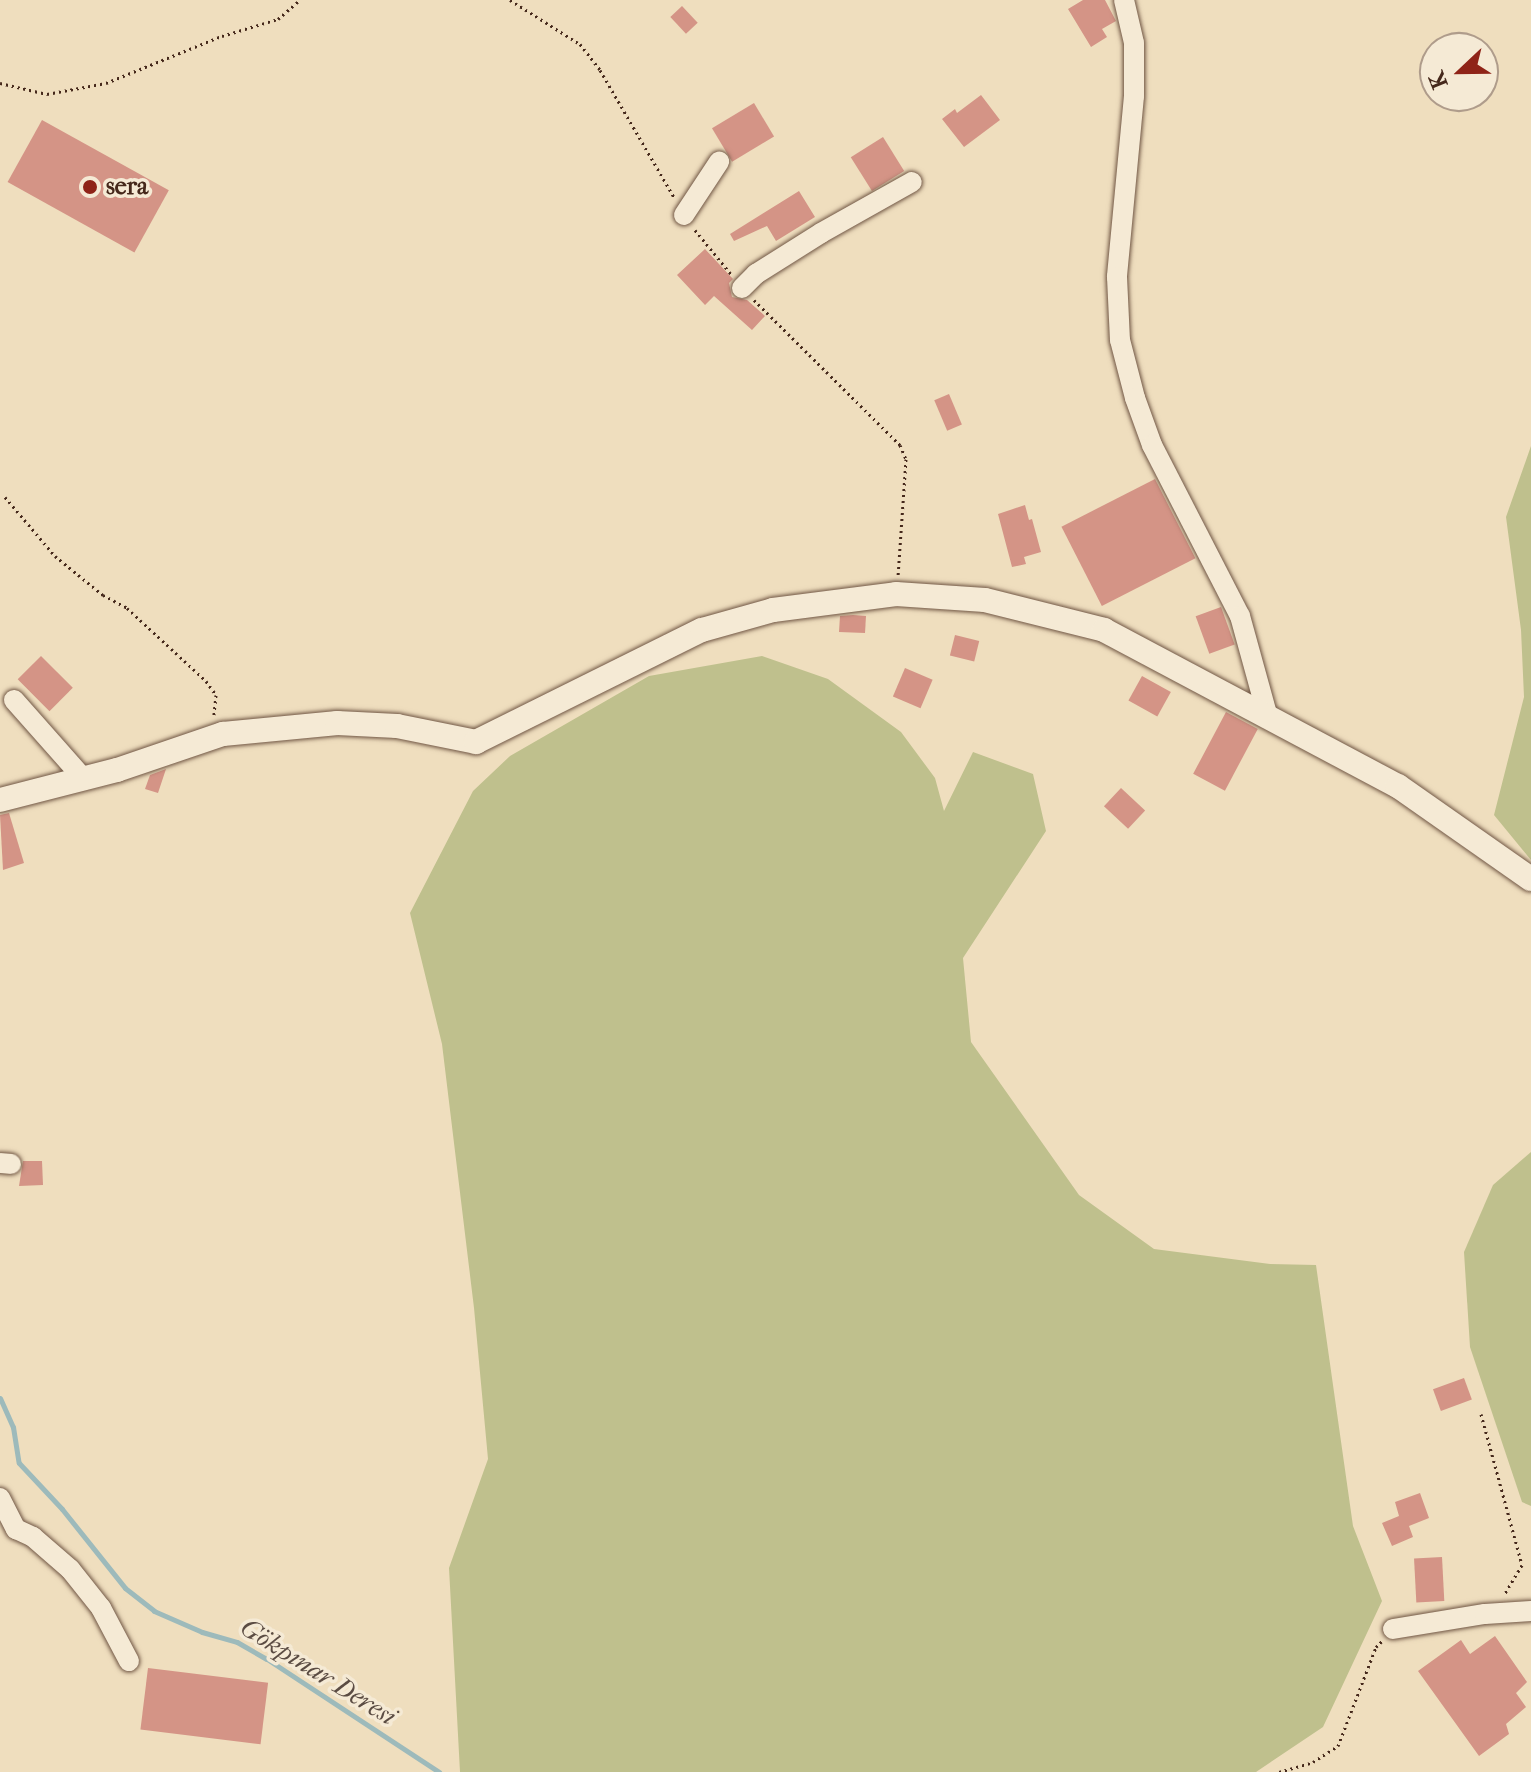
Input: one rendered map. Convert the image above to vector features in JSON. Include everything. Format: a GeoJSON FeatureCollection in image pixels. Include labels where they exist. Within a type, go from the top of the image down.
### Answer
{"type":"FeatureCollection","features":[{"type":"Feature","properties":{"kind":"street"},"geometry":{"type":"LineString","coordinates":[[1124,0],[1134,43],[1134,96],[1117,277],[1120,340],[1135,398],[1152,445],[1240,616],[1267,714]]}},
{"type":"Feature","properties":{"kind":"street"},"geometry":{"type":"LineString","coordinates":[[684,215],[719,162]]}},
{"type":"Feature","properties":{"kind":"street"},"geometry":{"type":"LineString","coordinates":[[742,288],[756,274],[821,233],[912,182]]}},
{"type":"Feature","properties":{"kind":"street"},"geometry":{"type":"LineString","coordinates":[[0,800],[83,778],[223,734],[337,723],[397,726],[476,742],[702,630],[773,610],[896,594],[985,600],[1104,630],[1398,786],[1531,879]]}},
{"type":"Feature","properties":{"kind":"street"},"geometry":{"type":"LineString","coordinates":[[14,700],[83,778]]}},
{"type":"Feature","properties":{"kind":"street"},"geometry":{"type":"LineString","coordinates":[[0,1498],[16,1529],[33,1537],[70,1569],[101,1608],[129,1661]]}},
{"type":"Feature","properties":{"kind":"street"},"geometry":{"type":"LineString","coordinates":[[1393,1629],[1531,1611]]}},
{"type":"Feature","properties":{"kind":"path"},"geometry":{"type":"LineString","coordinates":[[0,83],[15,89],[47,94],[106,83],[222,36],[278,19],[300,0]]}},
{"type":"Feature","properties":{"kind":"path"},"geometry":{"type":"LineString","coordinates":[[5,497],[55,556],[103,595],[127,608],[214,689],[214,717],[198,742]]}},
{"type":"Feature","properties":{"kind":"path"},"geometry":{"type":"LineString","coordinates":[[1481,1414],[1522,1565],[1492,1614]]}},
{"type":"Feature","properties":{"kind":"path"},"geometry":{"type":"LineString","coordinates":[[1279,1772],[1313,1762],[1338,1746],[1376,1647],[1393,1629]]}},
{"type":"Feature","properties":{"kind":"green space"},"geometry":{"type":"Polygon","coordinates":[[[1531,446],[1531,860],[1494,815],[1524,697],[1521,630],[1506,517],[1531,446]]]}},
{"type":"Feature","properties":{"kind":"green space"},"geometry":{"type":"Polygon","coordinates":[[[762,656],[828,679],[901,732],[935,778],[944,811],[973,752],[1033,774],[1046,831],[963,958],[971,1042],[1079,1195],[1154,1249],[1270,1264],[1316,1265],[1353,1526],[1382,1601],[1323,1727],[1256,1772],[460,1772],[449,1568],[488,1459],[474,1308],[442,1044],[410,913],[473,791],[510,756],[649,676],[762,656]]]}},
{"type":"Feature","properties":{"kind":"green space"},"geometry":{"type":"Polygon","coordinates":[[[1531,1152],[1531,1506],[1522,1502],[1470,1347],[1464,1252],[1493,1185],[1531,1152]]]}},
{"type":"Feature","properties":{"kind":"building"},"geometry":{"type":"Polygon","coordinates":[[[1083,0],[1105,0],[1116,21],[1102,29],[1107,37],[1091,47],[1068,9],[1083,0]]]}},
{"type":"Feature","properties":{"kind":"building"},"geometry":{"type":"Polygon","coordinates":[[[682,6],[698,23],[686,34],[670,17],[682,6]]]}},
{"type":"Feature","properties":{"kind":"building"},"geometry":{"type":"Polygon","coordinates":[[[981,95],[1000,120],[964,147],[942,119],[955,109],[957,113],[981,95]]]}},
{"type":"Feature","properties":{"kind":"building"},"geometry":{"type":"Polygon","coordinates":[[[754,103],[774,136],[732,162],[712,128],[754,103]]]}},
{"type":"Feature","properties":{"kind":"building","name":"sera"},"geometry":{"type":"Polygon","coordinates":[[[42,120],[169,190],[134,252],[8,182],[42,120]]]}},
{"type":"Feature","properties":{"kind":"building"},"geometry":{"type":"Polygon","coordinates":[[[883,137],[904,171],[872,191],[851,157],[883,137]]]}},
{"type":"Feature","properties":{"kind":"building"},"geometry":{"type":"Polygon","coordinates":[[[799,191],[815,217],[776,241],[767,226],[734,241],[730,234],[799,191]]]}},
{"type":"Feature","properties":{"kind":"building"},"geometry":{"type":"Polygon","coordinates":[[[705,249],[733,279],[729,283],[732,297],[747,300],[765,316],[752,330],[714,296],[705,305],[677,275],[705,249]]]}},
{"type":"Feature","properties":{"kind":"building"},"geometry":{"type":"Polygon","coordinates":[[[949,394],[962,424],[947,431],[934,400],[949,394]]]}},
{"type":"Feature","properties":{"kind":"building"},"geometry":{"type":"Polygon","coordinates":[[[1155,479],[1195,558],[1102,606],[1061,527],[1155,479]]]}},
{"type":"Feature","properties":{"kind":"building"},"geometry":{"type":"Polygon","coordinates":[[[1025,505],[1041,552],[1024,557],[1026,564],[1012,567],[998,514],[1025,505]]]}},
{"type":"Feature","properties":{"kind":"building"},"geometry":{"type":"Polygon","coordinates":[[[1221,607],[1235,645],[1209,654],[1196,616],[1221,607]]]}},
{"type":"Feature","properties":{"kind":"building"},"geometry":{"type":"Polygon","coordinates":[[[840,616],[866,616],[865,633],[839,632],[840,616]]]}},
{"type":"Feature","properties":{"kind":"building"},"geometry":{"type":"Polygon","coordinates":[[[955,635],[979,641],[974,661],[950,655],[955,635]]]}},
{"type":"Feature","properties":{"kind":"building"},"geometry":{"type":"Polygon","coordinates":[[[41,656],[73,688],[49,711],[18,679],[41,656]]]}},
{"type":"Feature","properties":{"kind":"building"},"geometry":{"type":"Polygon","coordinates":[[[905,668],[933,680],[921,708],[893,697],[905,668]]]}},
{"type":"Feature","properties":{"kind":"building"},"geometry":{"type":"Polygon","coordinates":[[[1142,676],[1171,692],[1157,716],[1128,700],[1142,676]]]}},
{"type":"Feature","properties":{"kind":"building"},"geometry":{"type":"Polygon","coordinates":[[[1226,712],[1258,729],[1225,791],[1193,774],[1226,712]]]}},
{"type":"Feature","properties":{"kind":"building"},"geometry":{"type":"Polygon","coordinates":[[[166,769],[158,793],[145,789],[150,775],[166,769]]]}},
{"type":"Feature","properties":{"kind":"building"},"geometry":{"type":"Polygon","coordinates":[[[1121,788],[1145,811],[1128,829],[1104,806],[1121,788]]]}},
{"type":"Feature","properties":{"kind":"building"},"geometry":{"type":"Polygon","coordinates":[[[9,813],[24,863],[3,870],[0,815],[9,813]]]}},
{"type":"Feature","properties":{"kind":"building"},"geometry":{"type":"Polygon","coordinates":[[[23,1161],[42,1161],[43,1185],[19,1186],[23,1161]]]}},
{"type":"Feature","properties":{"kind":"building"},"geometry":{"type":"Polygon","coordinates":[[[1464,1378],[1472,1400],[1441,1411],[1433,1389],[1464,1378]]]}},
{"type":"Feature","properties":{"kind":"building"},"geometry":{"type":"Polygon","coordinates":[[[1420,1493],[1429,1518],[1409,1526],[1413,1537],[1392,1546],[1382,1523],[1399,1516],[1395,1502],[1420,1493]]]}},
{"type":"Feature","properties":{"kind":"building"},"geometry":{"type":"Polygon","coordinates":[[[1442,1557],[1444,1601],[1416,1602],[1414,1558],[1442,1557]]]}},
{"type":"Feature","properties":{"kind":"building"},"geometry":{"type":"Polygon","coordinates":[[[1495,1636],[1527,1682],[1516,1693],[1526,1707],[1506,1724],[1509,1734],[1479,1756],[1418,1671],[1461,1640],[1470,1654],[1495,1636]]]}},
{"type":"Feature","properties":{"kind":"building"},"geometry":{"type":"Polygon","coordinates":[[[148,1668],[268,1683],[261,1744],[140,1730],[148,1668]]]}},
{"type":"Feature","properties":{"kind":"waterway","name":"Gökpınar Deresi"},"geometry":{"type":"LineString","coordinates":[[0,1398],[13,1427],[19,1463],[62,1509],[125,1588],[154,1611],[202,1632],[237,1642],[267,1659],[439,1772]]}},
{"type":"Feature","properties":{"kind":"place","name":"sera"},"geometry":{"type":"Point","coordinates":[90,187]}}]}
